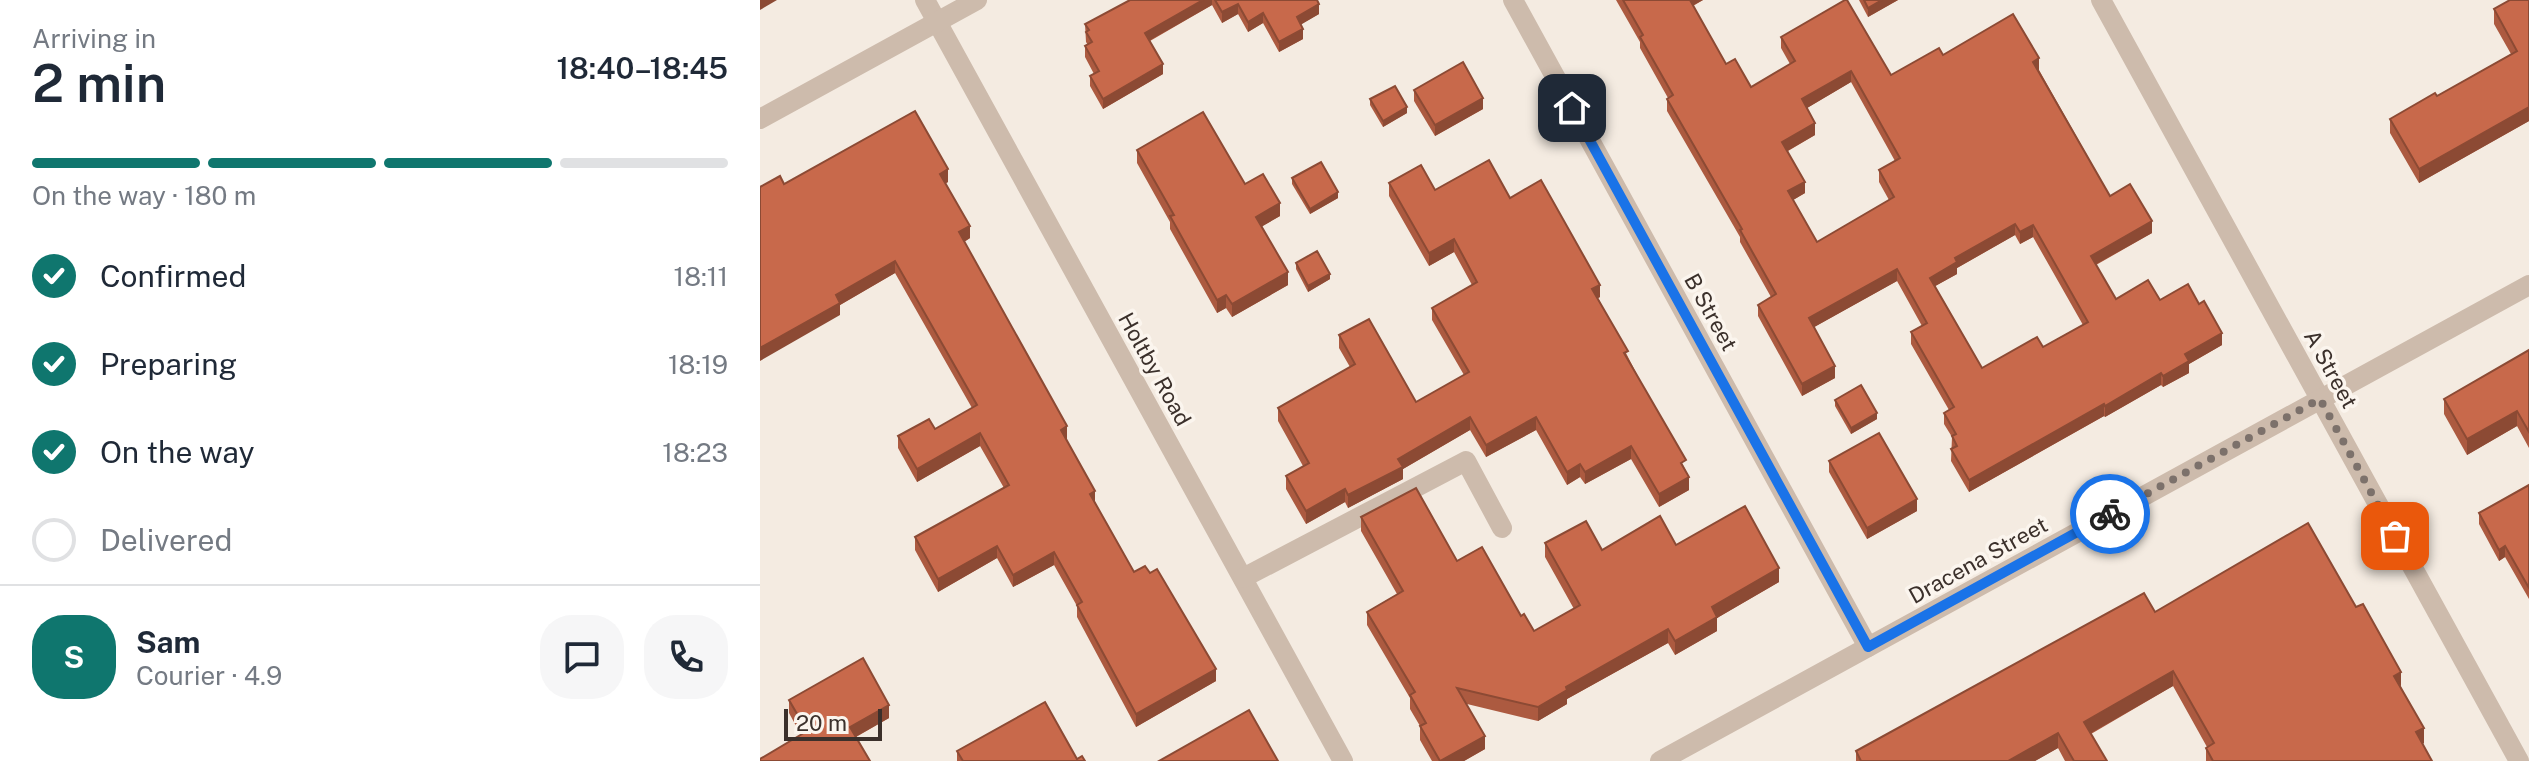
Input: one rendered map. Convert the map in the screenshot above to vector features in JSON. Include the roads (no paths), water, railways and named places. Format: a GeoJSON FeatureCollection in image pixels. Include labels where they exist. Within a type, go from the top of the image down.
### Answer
{"type":"FeatureCollection","features":[{"type":"Feature","properties":{"kind":"street","name":"Holtby Road"},"geometry":{"type":"LineString","coordinates":[[925,0],[1343,761]]}},
{"type":"Feature","properties":{"kind":"street"},"geometry":{"type":"LineString","coordinates":[[760,119],[977,0]]}},
{"type":"Feature","properties":{"kind":"street","name":"B Street"},"geometry":{"type":"LineString","coordinates":[[1513,0],[1868,647]]}},
{"type":"Feature","properties":{"kind":"street","name":"A Street"},"geometry":{"type":"LineString","coordinates":[[2101,0],[2519,761]]}},
{"type":"Feature","properties":{"kind":"street","name":"Dracena Street"},"geometry":{"type":"LineString","coordinates":[[1660,761],[2529,285]]}},
{"type":"Feature","properties":{"kind":"street"},"geometry":{"type":"LineString","coordinates":[[1243,578],[1466,461],[1502,528]]}}]}
